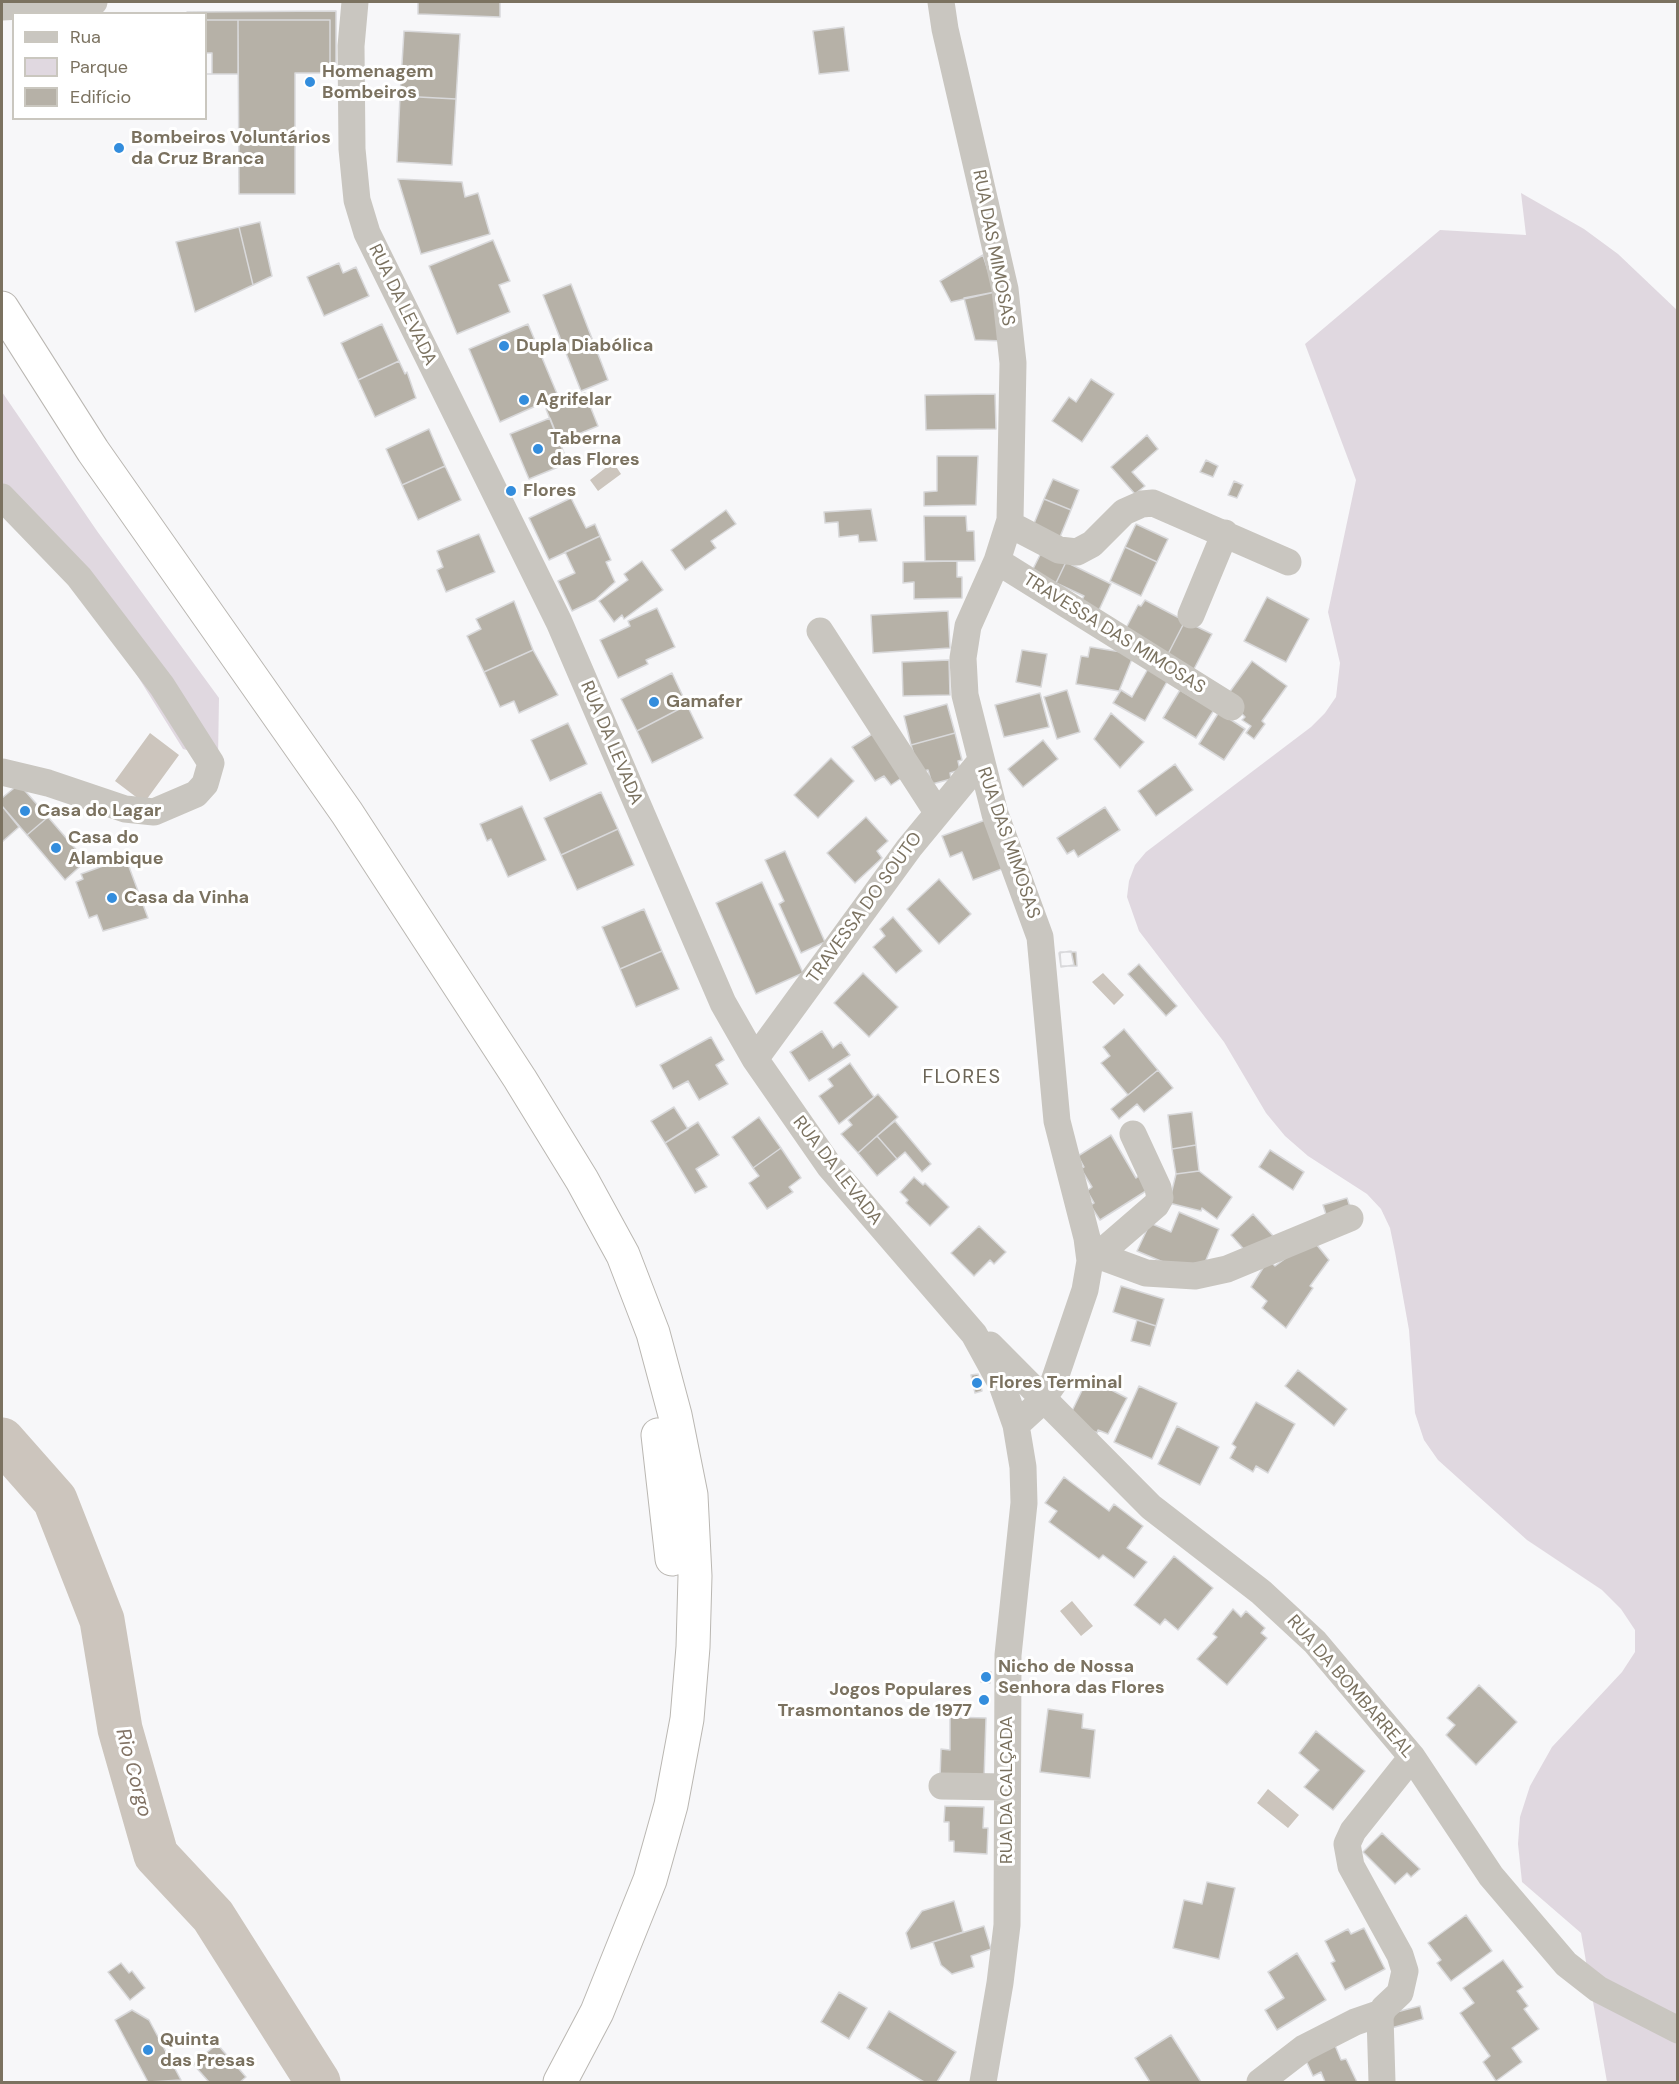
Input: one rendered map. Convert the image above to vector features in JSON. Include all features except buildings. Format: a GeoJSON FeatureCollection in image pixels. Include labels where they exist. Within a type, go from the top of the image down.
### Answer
{"type":"FeatureCollection","features":[{"type":"Feature","properties":{"kind":"highway"},"geometry":{"type":"LineString","coordinates":[[2,308],[93,451],[327,784],[438,952],[582,1180],[623,1255],[653,1333],[675,1415],[691,1495],[695,1576],[693,1647],[687,1719],[671,1805],[641,1874],[538,2082]]}},
{"type":"Feature","properties":{"kind":"highway"},"geometry":{"type":"LineString","coordinates":[[2,347],[87,479],[294,774],[481,1058],[577,1211],[617,1292],[641,1365],[660,1444],[672,1538],[674,1623],[670,1700],[641,1874],[597,2012],[560,2082]]}},
{"type":"Feature","properties":{"kind":"street"},"geometry":{"type":"LineString","coordinates":[[2,7],[94,2]]}},
{"type":"Feature","properties":{"kind":"street","name":"RUA DA LEVADA"},"geometry":{"type":"LineString","coordinates":[[355,2],[351,46],[352,148],[357,200],[367,233],[548,598],[720,997],[755,1059],[830,1167],[974,1334],[993,1366],[1016,1425]]}},
{"type":"Feature","properties":{"kind":"street","name":"RUA DAS MIMOSAS"},"geometry":{"type":"LineString","coordinates":[[941,2],[945,29],[1007,303],[1013,386],[1009,524],[997,561],[972,612],[963,658],[965,695],[980,762],[995,814],[1040,937],[1057,1121],[1093,1254],[1086,1290],[1056,1375],[1043,1398],[1016,1425]]}},
{"type":"Feature","properties":{"kind":"street"},"geometry":{"type":"LineString","coordinates":[[2,498],[79,577],[162,686],[211,763],[205,784],[196,794],[154,812],[124,809],[48,783],[2,772]]}},
{"type":"Feature","properties":{"kind":"street"},"geometry":{"type":"LineString","coordinates":[[1009,524],[1054,548],[1077,552],[1092,544],[1124,512],[1148,503],[1164,506],[1288,562]]}},
{"type":"Feature","properties":{"kind":"street"},"geometry":{"type":"LineString","coordinates":[[1191,615],[1225,533]]}},
{"type":"Feature","properties":{"kind":"street","name":"TRAVESSA DAS MIMOSAS"},"geometry":{"type":"LineString","coordinates":[[997,561],[1231,707]]}},
{"type":"Feature","properties":{"kind":"street"},"geometry":{"type":"LineString","coordinates":[[820,631],[937,812]]}},
{"type":"Feature","properties":{"kind":"street","name":"TRAVESSA DO SOUTO"},"geometry":{"type":"LineString","coordinates":[[755,1059],[937,812],[980,762]]}},
{"type":"Feature","properties":{"kind":"street"},"geometry":{"type":"LineString","coordinates":[[1093,1254],[1156,1205],[1160,1198],[1158,1188],[1133,1134]]}},
{"type":"Feature","properties":{"kind":"street"},"geometry":{"type":"LineString","coordinates":[[1093,1254],[1131,1268],[1160,1275],[1212,1273],[1350,1218]]}},
{"type":"Feature","properties":{"kind":"street","name":"RUA DA BOMBARREAL"},"geometry":{"type":"LineString","coordinates":[[945,1300],[1151,1507],[1261,1592],[1302,1629],[1412,1757],[1491,1876],[1539,1934],[1581,1977],[1620,2001],[1677,2030]]}},
{"type":"Feature","properties":{"kind":"street","name":"RUA DA CALÇADA"},"geometry":{"type":"LineString","coordinates":[[983,2082],[1006,1932],[1008,1655],[1024,1503],[1023,1467],[1016,1425]]}},
{"type":"Feature","properties":{"kind":"street"},"geometry":{"type":"LineString","coordinates":[[1260,2082],[1304,2048],[1359,2020],[1381,2013],[1400,1994],[1405,1971],[1400,1955],[1351,1866],[1347,1844],[1353,1831],[1412,1757]]}},
{"type":"Feature","properties":{"kind":"street"},"geometry":{"type":"LineString","coordinates":[[942,1786],[1007,1788]]}},
{"type":"Feature","properties":{"kind":"street"},"geometry":{"type":"LineString","coordinates":[[1381,2013],[1382,2082]]}},
{"type":"Feature","properties":{"kind":"green space"},"geometry":{"type":"Polygon","coordinates":[[[1521,193],[1584,229],[1618,254],[1678,311],[1677,2082],[1607,2082],[1581,1933],[1522,1882],[1518,1844],[1520,1817],[1530,1786],[1552,1747],[1622,1672],[1635,1652],[1635,1630],[1621,1609],[1602,1590],[1527,1540],[1438,1460],[1424,1440],[1415,1413],[1409,1330],[1395,1252],[1390,1228],[1381,1209],[1367,1194],[1308,1156],[1285,1136],[1266,1113],[1224,1042],[1139,931],[1127,897],[1129,881],[1135,865],[1146,852],[1311,727],[1336,697],[1340,663],[1328,612],[1356,480],[1305,344],[1440,230],[1526,235],[1521,193]]]}},
{"type":"Feature","properties":{"kind":"green space"},"geometry":{"type":"Polygon","coordinates":[[[2,392],[97,531],[219,698],[218,758],[183,749],[130,664],[81,594],[2,513],[2,392]]]}},
{"type":"Feature","properties":{"kind":"shaded area"},"geometry":{"type":"Polygon","coordinates":[[[613,462],[621,474],[598,491],[590,480],[613,462]]]}},
{"type":"Feature","properties":{"kind":"shaded area"},"geometry":{"type":"Polygon","coordinates":[[[150,733],[179,755],[144,803],[115,781],[150,733]]]}},
{"type":"Feature","properties":{"kind":"shaded area"},"geometry":{"type":"Polygon","coordinates":[[[1103,973],[1124,995],[1114,1005],[1092,982],[1103,973]]]}},
{"type":"Feature","properties":{"kind":"shaded area"},"geometry":{"type":"Polygon","coordinates":[[[1072,1601],[1093,1626],[1081,1636],[1060,1611],[1072,1601]]]}},
{"type":"Feature","properties":{"kind":"shaded area"},"geometry":{"type":"Polygon","coordinates":[[[1268,1789],[1299,1815],[1288,1828],[1257,1803],[1268,1789]]]}},
{"type":"Feature","properties":{"kind":"waterway","name":"Rio Corgo"},"geometry":{"type":"LineString","coordinates":[[2,1440],[55,1500],[102,1620],[120,1729],[156,1855],[213,1916],[318,2082]]}},
{"type":"Feature","properties":{"kind":"place","name":"Homenagem Bombeiros"},"geometry":{"type":"Point","coordinates":[310,82]}},
{"type":"Feature","properties":{"kind":"place","name":"Bombeiros Voluntários da Cruz Branca"},"geometry":{"type":"Point","coordinates":[119,148]}},
{"type":"Feature","properties":{"kind":"place","name":"Dupla Diabólica"},"geometry":{"type":"Point","coordinates":[504,346]}},
{"type":"Feature","properties":{"kind":"place","name":"Agrifelar"},"geometry":{"type":"Point","coordinates":[524,400]}},
{"type":"Feature","properties":{"kind":"place","name":"Taberna das Flores"},"geometry":{"type":"Point","coordinates":[538,449]}},
{"type":"Feature","properties":{"kind":"place","name":"Flores"},"geometry":{"type":"Point","coordinates":[511,491]}},
{"type":"Feature","properties":{"kind":"place","name":"Gamafer"},"geometry":{"type":"Point","coordinates":[654,702]}},
{"type":"Feature","properties":{"kind":"place","name":"Casa do Lagar"},"geometry":{"type":"Point","coordinates":[25,811]}},
{"type":"Feature","properties":{"kind":"place","name":"Casa do Alambique"},"geometry":{"type":"Point","coordinates":[56,848]}},
{"type":"Feature","properties":{"kind":"place","name":"Casa da Vinha"},"geometry":{"type":"Point","coordinates":[112,898]}},
{"type":"Feature","properties":{"kind":"place","name":"Flores Terminal"},"geometry":{"type":"Point","coordinates":[977,1383]}},
{"type":"Feature","properties":{"kind":"place","name":"Nicho de Nossa Senhora das Flores"},"geometry":{"type":"Point","coordinates":[986,1677]}},
{"type":"Feature","properties":{"kind":"place","name":"Jogos Populares Trasmontanos de 1977"},"geometry":{"type":"Point","coordinates":[984,1700]}},
{"type":"Feature","properties":{"kind":"place","name":"Quinta das Presas"},"geometry":{"type":"Point","coordinates":[148,2050]}},
{"type":"Feature","properties":{"kind":"district","name":"FLORES"},"geometry":{"type":"Point","coordinates":[962,1078]}}]}
